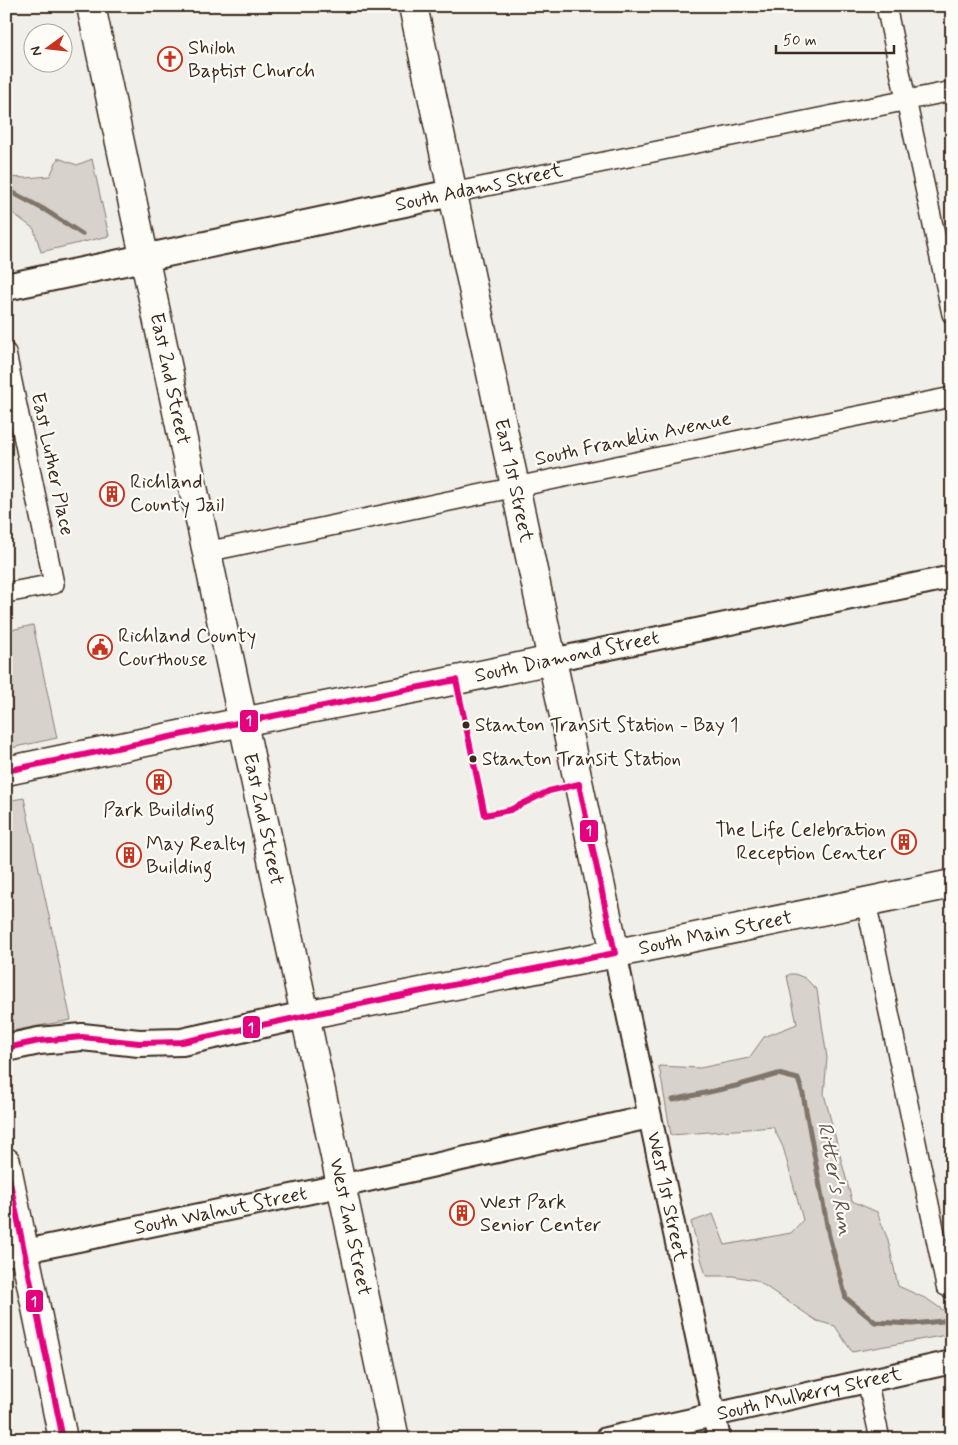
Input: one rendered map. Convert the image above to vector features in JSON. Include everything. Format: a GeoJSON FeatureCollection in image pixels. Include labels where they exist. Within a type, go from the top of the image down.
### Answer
{"type":"FeatureCollection","features":[{"type":"Feature","properties":{"kind":"main road","name":"East 2nd Street"},"geometry":{"type":"LineString","coordinates":[[91,6],[305,1015]]}},
{"type":"Feature","properties":{"kind":"main road","name":"East 1st Street"},"geometry":{"type":"LineString","coordinates":[[413,6],[615,954]]}},
{"type":"Feature","properties":{"kind":"main road","name":"South Adams Street"},"geometry":{"type":"LineString","coordinates":[[6,286],[452,193]]}},
{"type":"Feature","properties":{"kind":"main road","name":"South Diamond Street"},"geometry":{"type":"LineString","coordinates":[[6,771],[552,660]]}},
{"type":"Feature","properties":{"kind":"main road","name":"South Main Street"},"geometry":{"type":"LineString","coordinates":[[6,1048],[67,1038],[91,1038],[139,1043],[182,1042],[305,1015],[615,954],[952,884]]}},
{"type":"Feature","properties":{"kind":"main road","name":"West 2nd Street"},"geometry":{"type":"LineString","coordinates":[[305,1015],[395,1439]]}},
{"type":"Feature","properties":{"kind":"main road"},"geometry":{"type":"LineString","coordinates":[[6,1162],[15,1253],[63,1439]]}},
{"type":"Feature","properties":{"kind":"street"},"geometry":{"type":"LineString","coordinates":[[886,6],[952,314]]}},
{"type":"Feature","properties":{"kind":"street","name":"South Adams Street"},"geometry":{"type":"LineString","coordinates":[[452,193],[952,91]]}},
{"type":"Feature","properties":{"kind":"street","name":"East Luther Place"},"geometry":{"type":"LineString","coordinates":[[6,353],[54,584],[6,594]]}},
{"type":"Feature","properties":{"kind":"street","name":"South Franklin Avenue"},"geometry":{"type":"LineString","coordinates":[[206,552],[952,397]]}},
{"type":"Feature","properties":{"kind":"street","name":"South Diamond Street"},"geometry":{"type":"LineString","coordinates":[[552,660],[952,577]]}},
{"type":"Feature","properties":{"kind":"street"},"geometry":{"type":"LineString","coordinates":[[866,902],[946,1286],[952,1289]]}},
{"type":"Feature","properties":{"kind":"street","name":"West 1st Street"},"geometry":{"type":"LineString","coordinates":[[615,954],[718,1439]]}},
{"type":"Feature","properties":{"kind":"street","name":"South Walnut Street"},"geometry":{"type":"LineString","coordinates":[[15,1253],[340,1186],[649,1117]]}},
{"type":"Feature","properties":{"kind":"street","name":"South Mulberry Street"},"geometry":{"type":"LineString","coordinates":[[606,1439],[952,1362]]}},
{"type":"Feature","properties":{"kind":"street"},"geometry":{"type":"LineString","coordinates":[[866,1380],[880,1439]]}},
{"type":"Feature","properties":{"kind":"shaded area"},"geometry":{"type":"Polygon","coordinates":[[[58,158],[77,165],[92,159],[109,236],[41,252],[34,229],[6,208],[6,177],[50,176],[58,158]]]}},
{"type":"Feature","properties":{"kind":"shaded area"},"geometry":{"type":"Polygon","coordinates":[[[6,615],[11,630],[33,625],[57,738],[6,749],[6,615]]]}},
{"type":"Feature","properties":{"kind":"shaded area"},"geometry":{"type":"Polygon","coordinates":[[[24,798],[71,1020],[6,1032],[6,801],[24,798]]]}},
{"type":"Feature","properties":{"kind":"shaded area"},"geometry":{"type":"Polygon","coordinates":[[[790,974],[805,978],[817,990],[827,1058],[824,1094],[852,1201],[877,1212],[888,1240],[898,1286],[927,1299],[943,1310],[952,1309],[952,1334],[852,1352],[835,1326],[817,1321],[756,1280],[733,1276],[706,1276],[691,1222],[713,1214],[725,1245],[791,1233],[803,1220],[783,1147],[773,1127],[671,1135],[659,1066],[700,1068],[749,1058],[764,1037],[797,1024],[787,976],[790,974]]]}},
{"type":"Feature","properties":{"kind":"waterway"},"geometry":{"type":"LineString","coordinates":[[6,189],[45,210],[82,234]]}},
{"type":"Feature","properties":{"kind":"waterway","name":"Ritter's Run"},"geometry":{"type":"LineString","coordinates":[[673,1100],[736,1086],[778,1074],[798,1079],[803,1094],[829,1236],[846,1298],[875,1322],[913,1324],[952,1320]]}},
{"type":"Feature","properties":{"kind":"transit line","name":"1"},"geometry":{"type":"LineString","coordinates":[[6,771],[456,680],[485,815],[510,810],[549,791],[579,784],[615,953],[417,992],[182,1042],[139,1043],[82,1037],[39,1041],[6,1048]]}},
{"type":"Feature","properties":{"kind":"transit line","name":"1"},"geometry":{"type":"LineString","coordinates":[[6,1163],[63,1439]]}},
{"type":"Feature","properties":{"kind":"place","name":"Shiloh Baptist Church"},"geometry":{"type":"Point","coordinates":[170,59]}},
{"type":"Feature","properties":{"kind":"place","name":"Richland County Jail"},"geometry":{"type":"Point","coordinates":[112,494]}},
{"type":"Feature","properties":{"kind":"place","name":"Richland County Courthouse"},"geometry":{"type":"Point","coordinates":[100,647]}},
{"type":"Feature","properties":{"kind":"place","name":"Stanton Transit Station - Bay 1"},"geometry":{"type":"Point","coordinates":[466,725]}},
{"type":"Feature","properties":{"kind":"place","name":"Stanton Transit Station"},"geometry":{"type":"Point","coordinates":[473,759]}},
{"type":"Feature","properties":{"kind":"place","name":"Park Building"},"geometry":{"type":"Point","coordinates":[159,782]}},
{"type":"Feature","properties":{"kind":"place","name":"The Life Celebration Reception Center"},"geometry":{"type":"Point","coordinates":[904,842]}},
{"type":"Feature","properties":{"kind":"place","name":"May Realty Building"},"geometry":{"type":"Point","coordinates":[129,855]}},
{"type":"Feature","properties":{"kind":"place","name":"West Park Senior Center"},"geometry":{"type":"Point","coordinates":[462,1213]}}]}
